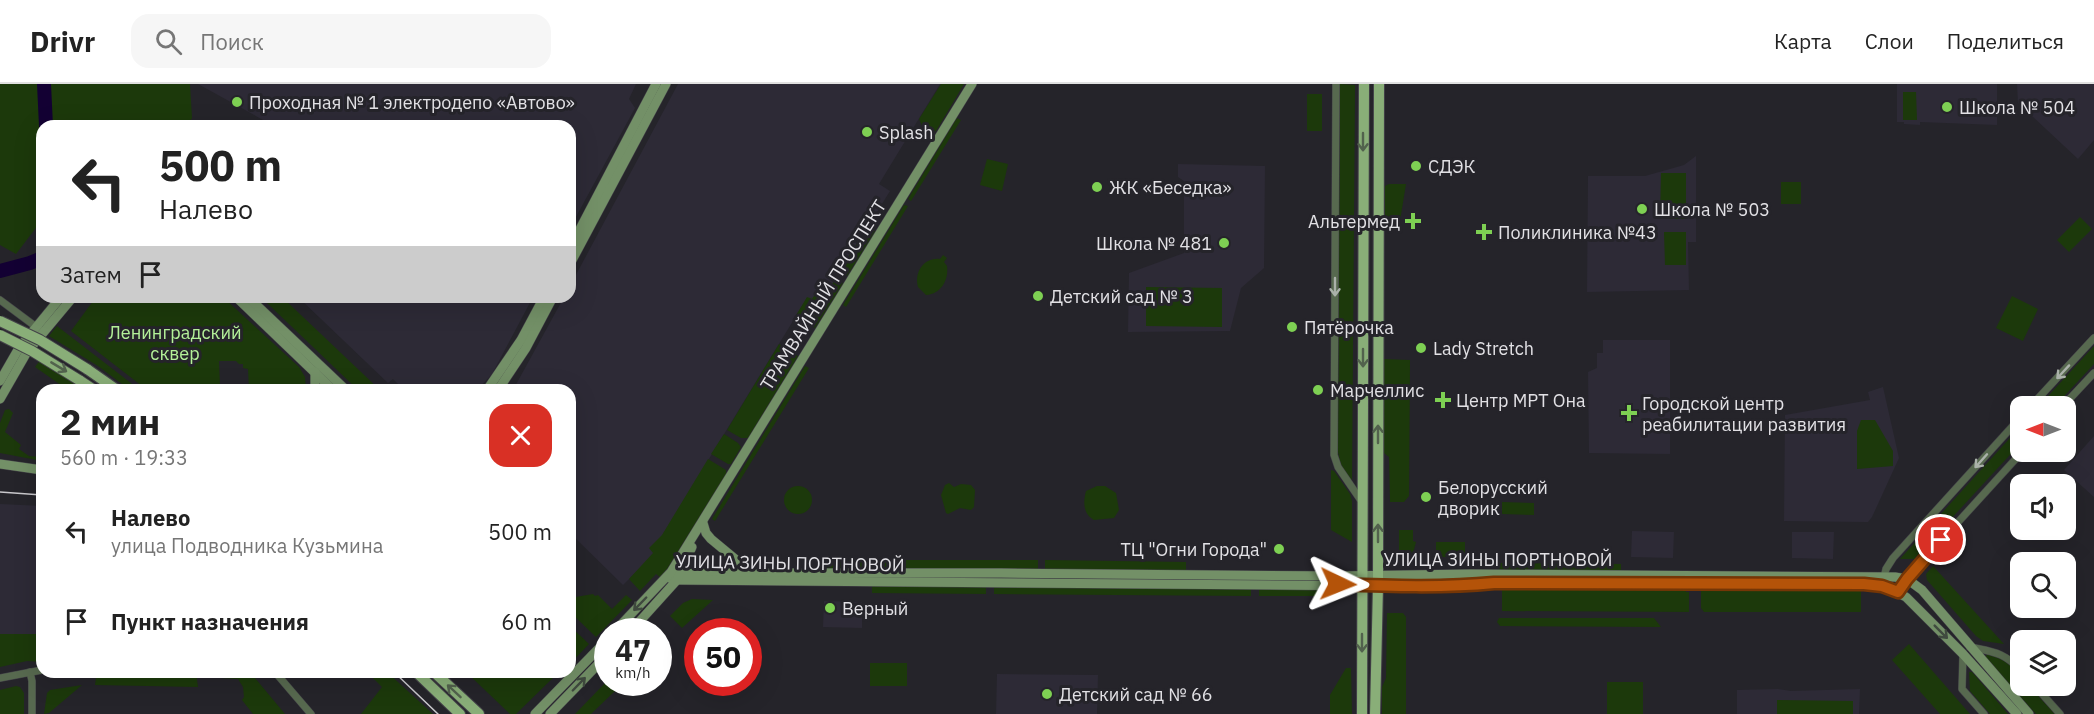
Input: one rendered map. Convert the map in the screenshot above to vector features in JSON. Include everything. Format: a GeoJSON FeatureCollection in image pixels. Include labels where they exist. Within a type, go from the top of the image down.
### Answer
{"type":"FeatureCollection","features":[{"type":"Feature","properties":{"kind":"main road"},"geometry":{"type":"LineString","coordinates":[[576,237],[656,84]]}},
{"type":"Feature","properties":{"kind":"main road"},"geometry":{"type":"LineString","coordinates":[[576,253],[666,84]]}},
{"type":"Feature","properties":{"kind":"main road","name":"ТРАМВАЙНЫЙ ПРОСПЕКТ"},"geometry":{"type":"LineString","coordinates":[[627,618],[667,577],[703,523],[972,84]]}},
{"type":"Feature","properties":{"kind":"main road"},"geometry":{"type":"LineString","coordinates":[[1362,714],[1364,84]]}},
{"type":"Feature","properties":{"kind":"main road"},"geometry":{"type":"LineString","coordinates":[[1375,714],[1378,580],[1379,84]]}},
{"type":"Feature","properties":{"kind":"main road"},"geometry":{"type":"LineString","coordinates":[[0,399],[19,363],[57,303]]}},
{"type":"Feature","properties":{"kind":"main road"},"geometry":{"type":"LineString","coordinates":[[0,381],[19,348],[67,303]]}},
{"type":"Feature","properties":{"kind":"main road"},"geometry":{"type":"LineString","coordinates":[[242,303],[327,384]]}},
{"type":"Feature","properties":{"kind":"main road"},"geometry":{"type":"LineString","coordinates":[[254,303],[340,384]]}},
{"type":"Feature","properties":{"kind":"main road"},"geometry":{"type":"LineString","coordinates":[[491,384],[521,340],[541,303]]}},
{"type":"Feature","properties":{"kind":"main road"},"geometry":{"type":"LineString","coordinates":[[502,384],[526,348],[550,303]]}},
{"type":"Feature","properties":{"kind":"main road"},"geometry":{"type":"LineString","coordinates":[[0,321],[39,340],[108,384]]}},
{"type":"Feature","properties":{"kind":"main road"},"geometry":{"type":"LineString","coordinates":[[0,335],[32,351],[85,384]]}},
{"type":"Feature","properties":{"kind":"main road"},"geometry":{"type":"LineString","coordinates":[[315,372],[315,384]]}},
{"type":"Feature","properties":{"kind":"main road"},"geometry":{"type":"LineString","coordinates":[[0,464],[36,469]]}},
{"type":"Feature","properties":{"kind":"main road"},"geometry":{"type":"LineString","coordinates":[[703,523],[711,539],[752,573]]}},
{"type":"Feature","properties":{"kind":"main road","name":"ТРАМВАЙНЫЙ ПРОСПЕКТ"},"geometry":{"type":"LineString","coordinates":[[642,618],[679,577],[703,523]]}},
{"type":"Feature","properties":{"kind":"main road","name":"УЛИЦА ЗИНЫ ПОРТНОВОЙ"},"geometry":{"type":"LineString","coordinates":[[679,577],[752,573],[1362,580]]}},
{"type":"Feature","properties":{"kind":"main road","name":"УЛИЦА ЗИНЫ ПОРТНОВОЙ"},"geometry":{"type":"LineString","coordinates":[[667,577],[1378,580],[1471,585],[1494,583],[1852,584],[1907,579]]}},
{"type":"Feature","properties":{"kind":"main road"},"geometry":{"type":"LineString","coordinates":[[1907,579],[1922,590],[2017,714]]}},
{"type":"Feature","properties":{"kind":"main road","name":"УЛИЦА ЗИНЫ ПОРТНОВОЙ"},"geometry":{"type":"LineString","coordinates":[[1883,582],[1898,592]]}},
{"type":"Feature","properties":{"kind":"main road"},"geometry":{"type":"LineString","coordinates":[[1898,592],[1966,650],[2029,714]]}},
{"type":"Feature","properties":{"kind":"main road"},"geometry":{"type":"LineString","coordinates":[[576,672],[594,653]]}},
{"type":"Feature","properties":{"kind":"main road"},"geometry":{"type":"LineString","coordinates":[[550,714],[594,668]]}},
{"type":"Feature","properties":{"kind":"main road"},"geometry":{"type":"LineString","coordinates":[[422,678],[460,714]]}},
{"type":"Feature","properties":{"kind":"main road"},"geometry":{"type":"LineString","coordinates":[[440,678],[479,714]]}},
{"type":"Feature","properties":{"kind":"main road"},"geometry":{"type":"LineString","coordinates":[[535,714],[570,678]]}},
{"type":"Feature","properties":{"kind":"street"},"geometry":{"type":"LineString","coordinates":[[1336,84],[1334,455],[1338,468],[1362,502]]}},
{"type":"Feature","properties":{"kind":"street"},"geometry":{"type":"LineString","coordinates":[[0,300],[39,330]]}},
{"type":"Feature","properties":{"kind":"street"},"geometry":{"type":"LineString","coordinates":[[2040,396],[2094,338]]}},
{"type":"Feature","properties":{"kind":"street"},"geometry":{"type":"LineString","coordinates":[[2072,396],[2094,373]]}},
{"type":"Feature","properties":{"kind":"street"},"geometry":{"type":"LineString","coordinates":[[1883,582],[1893,558],[2010,429]]}},
{"type":"Feature","properties":{"kind":"street"},"geometry":{"type":"LineString","coordinates":[[1898,592],[1907,579],[2013,462]]}},
{"type":"Feature","properties":{"kind":"street"},"geometry":{"type":"LineString","coordinates":[[1984,714],[1962,689],[1966,650],[1999,653],[2010,659]]}},
{"type":"Feature","properties":{"kind":"street"},"geometry":{"type":"LineString","coordinates":[[0,678],[36,671]]}},
{"type":"Feature","properties":{"kind":"street"},"geometry":{"type":"LineString","coordinates":[[30,672],[32,714]]}},
{"type":"Feature","properties":{"kind":"street"},"geometry":{"type":"LineString","coordinates":[[280,678],[311,714]]}},
{"type":"Feature","properties":{"kind":"street"},"geometry":{"type":"LineString","coordinates":[[2043,696],[2060,714]]}},
{"type":"Feature","properties":{"kind":"shaded area"},"geometry":{"type":"Polygon","coordinates":[[[198,84],[636,84],[629,99],[635,108],[576,217],[576,120],[263,120],[198,84]]]}},
{"type":"Feature","properties":{"kind":"shaded area"},"geometry":{"type":"Polygon","coordinates":[[[678,84],[940,84],[879,184],[890,191],[827,293],[812,300],[807,298],[662,536],[655,553],[623,585],[576,539],[576,384],[516,384],[561,303],[576,303],[576,275],[678,84]]]}},
{"type":"Feature","properties":{"kind":"shaded area","name":"Школа № 504"},"geometry":{"type":"Polygon","coordinates":[[[1897,84],[1997,84],[1997,125],[1920,122],[1920,125],[1897,122],[1897,84]]]}},
{"type":"Feature","properties":{"kind":"shaded area"},"geometry":{"type":"Polygon","coordinates":[[[2017,84],[2094,84],[2094,140],[2078,159],[2018,103],[2017,84]]]}},
{"type":"Feature","properties":{"kind":"shaded area","name":"Школа № 503"},"geometry":{"type":"Polygon","coordinates":[[[1696,156],[1696,242],[1688,242],[1689,290],[1587,292],[1588,176],[1645,176],[1684,165],[1696,156]]]}},
{"type":"Feature","properties":{"kind":"shaded area","name":"Школа № 481"},"geometry":{"type":"Polygon","coordinates":[[[1178,164],[1265,166],[1264,268],[1241,288],[1230,331],[1128,332],[1129,273],[1184,253],[1184,181],[1178,177],[1178,164]]]}},
{"type":"Feature","properties":{"kind":"shaded area"},"geometry":{"type":"Polygon","coordinates":[[[304,303],[530,303],[492,374],[483,384],[398,384],[393,379],[388,383],[304,303]]]}},
{"type":"Feature","properties":{"kind":"shaded area","name":"Городской центр реабилитации развития"},"geometry":{"type":"Polygon","coordinates":[[[1603,340],[1670,340],[1670,454],[1589,453],[1588,372],[1597,368],[1597,353],[1603,353],[1603,340]]]}},
{"type":"Feature","properties":{"kind":"shaded area"},"geometry":{"type":"Polygon","coordinates":[[[1883,387],[1899,458],[1872,517],[1868,522],[1784,521],[1785,415],[1870,400],[1868,392],[1883,387]]]}},
{"type":"Feature","properties":{"kind":"shaded area"},"geometry":{"type":"Polygon","coordinates":[[[2094,436],[2094,497],[2076,481],[2076,474],[2068,474],[2064,470],[2071,462],[2076,462],[2076,456],[2094,436]]]}},
{"type":"Feature","properties":{"kind":"shaded area"},"geometry":{"type":"Polygon","coordinates":[[[0,504],[36,506],[36,634],[0,634],[0,504]]]}},
{"type":"Feature","properties":{"kind":"shaded area"},"geometry":{"type":"Polygon","coordinates":[[[1632,531],[1674,532],[1673,558],[1631,557],[1632,531]]]}},
{"type":"Feature","properties":{"kind":"shaded area"},"geometry":{"type":"Polygon","coordinates":[[[1792,532],[1834,532],[1833,559],[1792,558],[1792,532]]]}},
{"type":"Feature","properties":{"kind":"shaded area"},"geometry":{"type":"Polygon","coordinates":[[[824,601],[862,602],[862,628],[823,627],[824,601]]]}},
{"type":"Feature","properties":{"kind":"shaded area","name":"Детский сад № 66"},"geometry":{"type":"Polygon","coordinates":[[[997,674],[1098,675],[1097,714],[996,714],[997,674]]]}},
{"type":"Feature","properties":{"kind":"shaded area"},"geometry":{"type":"Polygon","coordinates":[[[1860,689],[1859,714],[1737,714],[1737,690],[1791,691],[1860,689]]]}},
{"type":"Feature","properties":{"kind":"green space"},"geometry":{"type":"Polygon","coordinates":[[[0,84],[190,84],[191,120],[36,120],[36,228],[16,254],[0,245],[0,84]]]}},
{"type":"Feature","properties":{"kind":"green space"},"geometry":{"type":"Polygon","coordinates":[[[941,84],[964,84],[934,132],[922,126],[919,119],[941,84]]]}},
{"type":"Feature","properties":{"kind":"green space"},"geometry":{"type":"Polygon","coordinates":[[[1340,84],[1355,85],[1352,482],[1341,466],[1338,452],[1340,84]]]}},
{"type":"Feature","properties":{"kind":"green space"},"geometry":{"type":"Polygon","coordinates":[[[1903,92],[1916,92],[1917,120],[1903,120],[1903,92]]]}},
{"type":"Feature","properties":{"kind":"green space"},"geometry":{"type":"Polygon","coordinates":[[[1307,94],[1322,94],[1322,131],[1307,131],[1307,94]]]}},
{"type":"Feature","properties":{"kind":"green space"},"geometry":{"type":"Polygon","coordinates":[[[957,118],[961,120],[911,201],[908,199],[957,118]]]}},
{"type":"Feature","properties":{"kind":"green space"},"geometry":{"type":"Polygon","coordinates":[[[987,159],[1008,164],[1002,191],[980,185],[987,159]]]}},
{"type":"Feature","properties":{"kind":"green space"},"geometry":{"type":"Polygon","coordinates":[[[1661,173],[1686,173],[1686,219],[1660,219],[1661,173]]]}},
{"type":"Feature","properties":{"kind":"green space"},"geometry":{"type":"Polygon","coordinates":[[[1781,182],[1801,182],[1801,204],[1781,204],[1781,182]]]}},
{"type":"Feature","properties":{"kind":"green space"},"geometry":{"type":"Polygon","coordinates":[[[1406,184],[1400,221],[1385,221],[1385,186],[1406,184]]]}},
{"type":"Feature","properties":{"kind":"green space"},"geometry":{"type":"Polygon","coordinates":[[[904,205],[908,206],[846,307],[843,305],[904,205]]]}},
{"type":"Feature","properties":{"kind":"green space"},"geometry":{"type":"Polygon","coordinates":[[[2080,217],[2092,229],[2069,252],[2057,240],[2080,217]]]}},
{"type":"Feature","properties":{"kind":"green space"},"geometry":{"type":"Polygon","coordinates":[[[868,226],[875,231],[847,276],[839,272],[868,226]]]}},
{"type":"Feature","properties":{"kind":"green space"},"geometry":{"type":"Polygon","coordinates":[[[1664,232],[1686,232],[1686,265],[1665,265],[1664,232]]]}},
{"type":"Feature","properties":{"kind":"green space"},"geometry":{"type":"Polygon","coordinates":[[[943,255],[947,258],[944,262],[947,266],[945,281],[936,292],[926,295],[918,287],[919,271],[929,260],[940,259],[943,255]]]}},
{"type":"Feature","properties":{"kind":"green space"},"geometry":{"type":"Polygon","coordinates":[[[836,278],[843,283],[815,328],[795,317],[807,297],[812,299],[819,288],[827,293],[836,278]]]}},
{"type":"Feature","properties":{"kind":"green space"},"geometry":{"type":"Polygon","coordinates":[[[1146,287],[1222,288],[1222,327],[1146,326],[1146,287]]]}},
{"type":"Feature","properties":{"kind":"green space"},"geometry":{"type":"Polygon","coordinates":[[[2012,296],[2038,309],[2023,341],[1996,328],[2012,296]]]}},
{"type":"Feature","properties":{"kind":"green space","name":"Ленинградский сквер"},"geometry":{"type":"Polygon","coordinates":[[[92,303],[230,303],[299,367],[305,377],[306,384],[249,384],[248,369],[243,368],[243,364],[236,361],[219,361],[220,384],[139,384],[71,331],[92,303]]]}},
{"type":"Feature","properties":{"kind":"green space"},"geometry":{"type":"Polygon","coordinates":[[[267,303],[288,303],[374,384],[352,384],[267,303]]]}},
{"type":"Feature","properties":{"kind":"green space"},"geometry":{"type":"Polygon","coordinates":[[[57,326],[132,384],[122,384],[98,366],[49,336],[57,326]]]}},
{"type":"Feature","properties":{"kind":"green space"},"geometry":{"type":"Polygon","coordinates":[[[779,344],[798,356],[748,438],[741,438],[727,430],[779,344]]]}},
{"type":"Feature","properties":{"kind":"green space"},"geometry":{"type":"Polygon","coordinates":[[[2094,346],[2094,364],[2064,396],[2048,396],[2094,346]]]}},
{"type":"Feature","properties":{"kind":"green space"},"geometry":{"type":"Polygon","coordinates":[[[41,359],[78,384],[59,384],[35,367],[41,359]]]}},
{"type":"Feature","properties":{"kind":"green space"},"geometry":{"type":"Polygon","coordinates":[[[1384,359],[1410,360],[1409,496],[1404,502],[1390,502],[1389,457],[1384,453],[1384,359]]]}},
{"type":"Feature","properties":{"kind":"green space"},"geometry":{"type":"Polygon","coordinates":[[[805,366],[809,368],[715,521],[712,519],[805,366]]]}},
{"type":"Feature","properties":{"kind":"green space"},"geometry":{"type":"Polygon","coordinates":[[[9,409],[13,413],[5,432],[21,445],[19,449],[29,456],[36,457],[36,460],[0,453],[0,423],[5,410],[9,409]]]}},
{"type":"Feature","properties":{"kind":"green space"},"geometry":{"type":"Polygon","coordinates":[[[1861,420],[1875,420],[1893,451],[1893,466],[1857,469],[1857,431],[1861,420]]]}},
{"type":"Feature","properties":{"kind":"green space"},"geometry":{"type":"Polygon","coordinates":[[[724,434],[741,447],[731,464],[711,454],[724,434]]]}},
{"type":"Feature","properties":{"kind":"green space"},"geometry":{"type":"Polygon","coordinates":[[[2010,438],[2010,455],[1914,559],[1900,559],[2010,438]]]}},
{"type":"Feature","properties":{"kind":"green space"},"geometry":{"type":"Polygon","coordinates":[[[708,459],[726,470],[726,474],[667,569],[660,577],[656,574],[640,591],[629,579],[653,553],[649,548],[662,535],[708,459]]]}},
{"type":"Feature","properties":{"kind":"green space"},"geometry":{"type":"Polygon","coordinates":[[[1331,470],[1350,494],[1352,542],[1331,530],[1331,470]]]}},
{"type":"Feature","properties":{"kind":"green space"},"geometry":{"type":"Polygon","coordinates":[[[949,483],[954,487],[961,484],[971,485],[975,490],[974,507],[971,510],[960,508],[946,513],[941,495],[945,485],[949,483]]]}},
{"type":"Feature","properties":{"kind":"green space"},"geometry":{"type":"Polygon","coordinates":[[[798,486],[808,490],[812,500],[808,510],[798,514],[788,510],[784,500],[788,490],[798,486]]]}},
{"type":"Feature","properties":{"kind":"green space"},"geometry":{"type":"Polygon","coordinates":[[[1097,486],[1105,486],[1116,493],[1119,510],[1114,518],[1094,520],[1086,511],[1084,503],[1086,491],[1097,486]]]}},
{"type":"Feature","properties":{"kind":"green space"},"geometry":{"type":"Polygon","coordinates":[[[1502,502],[1534,503],[1534,515],[1502,514],[1502,502]]]}},
{"type":"Feature","properties":{"kind":"green space"},"geometry":{"type":"Polygon","coordinates":[[[1399,530],[1413,530],[1413,541],[1416,542],[1412,557],[1399,557],[1399,530]]]}},
{"type":"Feature","properties":{"kind":"green space"},"geometry":{"type":"Polygon","coordinates":[[[1436,542],[1465,542],[1465,557],[1436,557],[1436,542]]]}},
{"type":"Feature","properties":{"kind":"green space"},"geometry":{"type":"Polygon","coordinates":[[[822,560],[892,560],[892,569],[822,569],[822,560]]]}},
{"type":"Feature","properties":{"kind":"green space"},"geometry":{"type":"Polygon","coordinates":[[[898,560],[1038,560],[1038,569],[898,569],[898,560]]]}},
{"type":"Feature","properties":{"kind":"green space"},"geometry":{"type":"Polygon","coordinates":[[[1045,560],[1186,562],[1186,571],[1045,569],[1045,560]]]}},
{"type":"Feature","properties":{"kind":"green space"},"geometry":{"type":"Polygon","coordinates":[[[1498,563],[1621,564],[1621,572],[1499,571],[1498,563]]]}},
{"type":"Feature","properties":{"kind":"green space"},"geometry":{"type":"Polygon","coordinates":[[[1933,566],[2004,644],[1983,641],[1976,636],[1927,580],[1926,574],[1933,566]]]}},
{"type":"Feature","properties":{"kind":"green space"},"geometry":{"type":"Polygon","coordinates":[[[872,586],[986,586],[986,594],[872,593],[872,586]]]}},
{"type":"Feature","properties":{"kind":"green space"},"geometry":{"type":"Polygon","coordinates":[[[994,586],[1251,588],[1251,596],[994,594],[994,586]]]}},
{"type":"Feature","properties":{"kind":"green space"},"geometry":{"type":"Polygon","coordinates":[[[1259,588],[1322,588],[1322,596],[1259,596],[1259,588]]]}},
{"type":"Feature","properties":{"kind":"green space"},"geometry":{"type":"Polygon","coordinates":[[[1502,588],[1685,589],[1689,592],[1689,612],[1502,611],[1502,588]]]}},
{"type":"Feature","properties":{"kind":"green space"},"geometry":{"type":"Polygon","coordinates":[[[1701,589],[1861,589],[1861,612],[1704,612],[1701,608],[1701,589]]]}},
{"type":"Feature","properties":{"kind":"green space"},"geometry":{"type":"Polygon","coordinates":[[[598,595],[612,609],[626,595],[632,600],[614,618],[594,618],[594,635],[576,618],[576,597],[598,595]]]}},
{"type":"Feature","properties":{"kind":"green space"},"geometry":{"type":"Polygon","coordinates":[[[692,599],[713,600],[693,618],[684,618],[682,628],[670,616],[683,603],[692,599]]]}},
{"type":"Feature","properties":{"kind":"green space"},"geometry":{"type":"Polygon","coordinates":[[[1387,613],[1403,613],[1406,617],[1406,714],[1382,714],[1382,687],[1386,678],[1387,613]]]}},
{"type":"Feature","properties":{"kind":"green space"},"geometry":{"type":"Polygon","coordinates":[[[1499,618],[1654,618],[1661,627],[1500,626],[1497,622],[1499,618]]]}},
{"type":"Feature","properties":{"kind":"green space"},"geometry":{"type":"Polygon","coordinates":[[[576,632],[589,644],[576,658],[576,632]]]}},
{"type":"Feature","properties":{"kind":"green space"},"geometry":{"type":"Polygon","coordinates":[[[0,634],[36,634],[36,662],[27,661],[0,667],[0,634]]]}},
{"type":"Feature","properties":{"kind":"green space"},"geometry":{"type":"Polygon","coordinates":[[[1909,644],[1970,714],[1940,714],[1892,660],[1909,644]]]}},
{"type":"Feature","properties":{"kind":"green space"},"geometry":{"type":"Polygon","coordinates":[[[1987,654],[1998,657],[2010,666],[2010,685],[1985,658],[1987,654]]]}},
{"type":"Feature","properties":{"kind":"green space"},"geometry":{"type":"Polygon","coordinates":[[[870,663],[907,663],[907,686],[870,686],[870,663]]]}},
{"type":"Feature","properties":{"kind":"green space"},"geometry":{"type":"Polygon","coordinates":[[[1346,668],[1351,668],[1352,714],[1330,714],[1330,695],[1346,668]]]}},
{"type":"Feature","properties":{"kind":"green space"},"geometry":{"type":"Polygon","coordinates":[[[1969,672],[1972,672],[2008,714],[1990,714],[1970,691],[1969,672]]]}},
{"type":"Feature","properties":{"kind":"green space"},"geometry":{"type":"Polygon","coordinates":[[[96,678],[197,678],[198,687],[95,685],[96,678]]]}},
{"type":"Feature","properties":{"kind":"green space"},"geometry":{"type":"Polygon","coordinates":[[[222,678],[255,678],[285,714],[253,714],[242,700],[243,687],[238,679],[222,678]]]}},
{"type":"Feature","properties":{"kind":"green space"},"geometry":{"type":"Polygon","coordinates":[[[373,678],[394,678],[433,714],[361,714],[382,687],[373,678]]]}},
{"type":"Feature","properties":{"kind":"green space"},"geometry":{"type":"Polygon","coordinates":[[[472,678],[553,678],[516,714],[510,714],[472,678]]]}},
{"type":"Feature","properties":{"kind":"green space"},"geometry":{"type":"Polygon","coordinates":[[[1607,682],[1643,682],[1643,714],[1607,714],[1607,682]]]}},
{"type":"Feature","properties":{"kind":"green space"},"geometry":{"type":"Polygon","coordinates":[[[82,685],[49,713],[44,714],[47,693],[50,690],[82,685]]]}},
{"type":"Feature","properties":{"kind":"green space"},"geometry":{"type":"Polygon","coordinates":[[[20,687],[24,693],[24,714],[0,714],[0,690],[20,687]]]}},
{"type":"Feature","properties":{"kind":"green space"},"geometry":{"type":"Polygon","coordinates":[[[594,694],[610,696],[591,714],[575,714],[594,694]]]}},
{"type":"Feature","properties":{"kind":"green space"},"geometry":{"type":"Polygon","coordinates":[[[2020,696],[2038,696],[2055,714],[2036,714],[2020,696]]]}},
{"type":"Feature","properties":{"kind":"green space"},"geometry":{"type":"Polygon","coordinates":[[[1777,700],[1853,701],[1853,714],[1777,714],[1777,700]]]}},
{"type":"Feature","properties":{"kind":"waterway"},"geometry":{"type":"LineString","coordinates":[[44,84],[46,120]]}},
{"type":"Feature","properties":{"kind":"waterway"},"geometry":{"type":"LineString","coordinates":[[0,271],[36,260]]}},
{"type":"Feature","properties":{"kind":"tram line"},"geometry":{"type":"LineString","coordinates":[[0,492],[36,495]]}},
{"type":"Feature","properties":{"kind":"tram line"},"geometry":{"type":"LineString","coordinates":[[400,678],[438,714]]}},
{"type":"Feature","properties":{"kind":"place","name":"Проходная № 1 электродепо «Автово»"},"geometry":{"type":"Point","coordinates":[237,102]}},
{"type":"Feature","properties":{"kind":"place","name":"Школа № 504"},"geometry":{"type":"Point","coordinates":[1947,107]}},
{"type":"Feature","properties":{"kind":"place","name":"Splash"},"geometry":{"type":"Point","coordinates":[867,132]}},
{"type":"Feature","properties":{"kind":"place","name":"СДЭК"},"geometry":{"type":"Point","coordinates":[1416,166]}},
{"type":"Feature","properties":{"kind":"place","name":"ЖК «Беседка»"},"geometry":{"type":"Point","coordinates":[1097,187]}},
{"type":"Feature","properties":{"kind":"place","name":"Школа № 503"},"geometry":{"type":"Point","coordinates":[1642,209]}},
{"type":"Feature","properties":{"kind":"place","name":"Альтермед"},"geometry":{"type":"Point","coordinates":[1413,221]}},
{"type":"Feature","properties":{"kind":"place","name":"Поликлиника №43"},"geometry":{"type":"Point","coordinates":[1484,232]}},
{"type":"Feature","properties":{"kind":"place","name":"Школа № 481"},"geometry":{"type":"Point","coordinates":[1224,243]}},
{"type":"Feature","properties":{"kind":"place","name":"Детский сад № 3"},"geometry":{"type":"Point","coordinates":[1038,296]}},
{"type":"Feature","properties":{"kind":"place","name":"Пятёрочка"},"geometry":{"type":"Point","coordinates":[1292,327]}},
{"type":"Feature","properties":{"kind":"place","name":"Lady Stretch"},"geometry":{"type":"Point","coordinates":[1421,348]}},
{"type":"Feature","properties":{"kind":"place","name":"Марчеллис"},"geometry":{"type":"Point","coordinates":[1318,390]}},
{"type":"Feature","properties":{"kind":"place","name":"Центр МРТ Она"},"geometry":{"type":"Point","coordinates":[1443,400]}},
{"type":"Feature","properties":{"kind":"place","name":"Городской центр реабилитации развития"},"geometry":{"type":"Point","coordinates":[1629,413]}},
{"type":"Feature","properties":{"kind":"place","name":"Белорусский дворик"},"geometry":{"type":"Point","coordinates":[1426,497]}},
{"type":"Feature","properties":{"kind":"place","name":"ТЦ \"Огни Города\""},"geometry":{"type":"Point","coordinates":[1279,549]}},
{"type":"Feature","properties":{"kind":"place","name":"Верный"},"geometry":{"type":"Point","coordinates":[830,608]}},
{"type":"Feature","properties":{"kind":"place","name":"Детский сад № 66"},"geometry":{"type":"Point","coordinates":[1047,694]}},
{"type":"Feature","properties":{"kind":"route"},"geometry":{"type":"LineString","coordinates":[[1338,584],[1378,586],[1494,583],[1864,584],[1882,586],[1898,592],[1941,540]]}}]}
